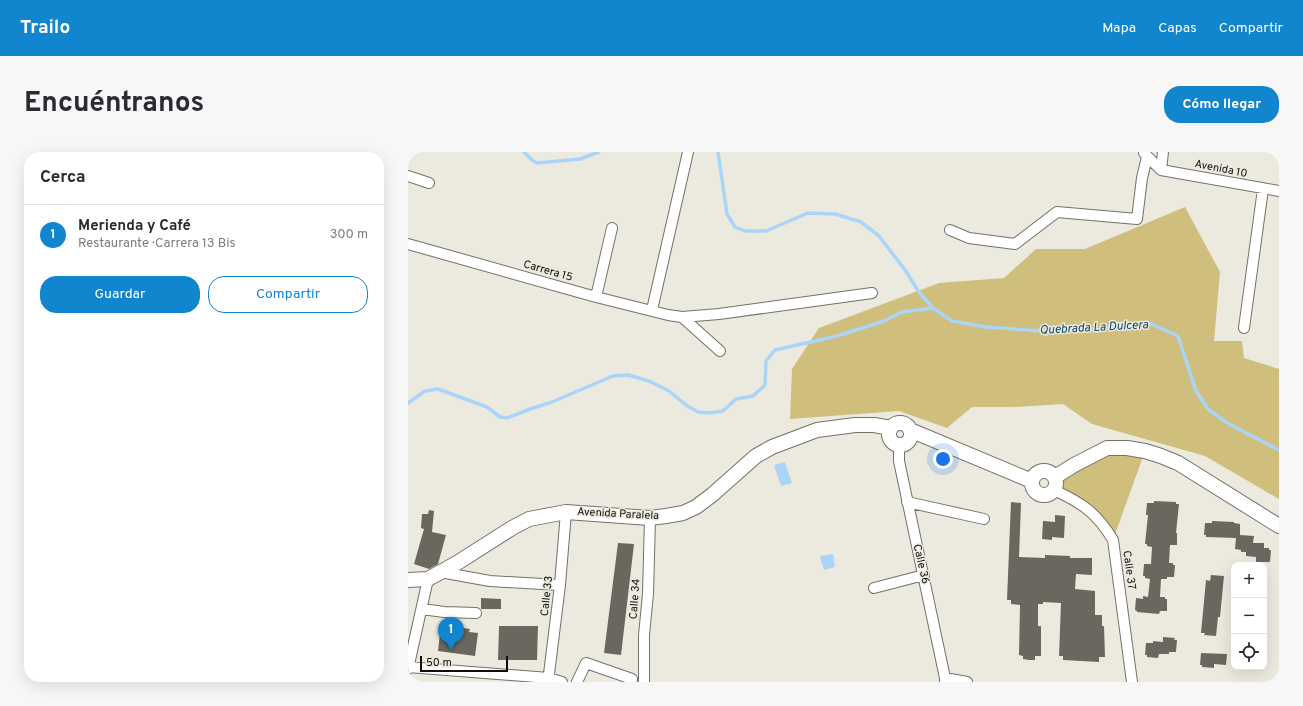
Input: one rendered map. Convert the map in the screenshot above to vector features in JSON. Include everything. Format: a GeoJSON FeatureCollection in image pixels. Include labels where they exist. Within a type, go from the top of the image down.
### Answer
{"type":"FeatureCollection","features":[{"type":"Feature","properties":{"kind":"main road"},"geometry":{"type":"LineString","coordinates":[[904,423],[910,430],[910,440],[906,444],[899,445],[892,442],[889,437],[889,432],[894,424],[904,423]]}},
{"type":"Feature","properties":{"kind":"main road","name":"Avenida Paralela"},"geometry":{"type":"LineString","coordinates":[[408,580],[434,576],[529,519],[566,512],[650,518],[683,513],[696,507],[712,495],[756,456],[772,447],[817,430],[855,425],[874,425],[891,428]]}},
{"type":"Feature","properties":{"kind":"main road"},"geometry":{"type":"LineString","coordinates":[[910,430],[1032,481]]}},
{"type":"Feature","properties":{"kind":"main road"},"geometry":{"type":"LineString","coordinates":[[1055,483],[1047,471],[1042,471],[1034,476],[1032,486],[1034,491],[1038,494],[1043,496],[1047,495],[1055,483],[1074,465],[1107,448],[1126,448],[1145,451],[1178,463],[1279,526]]}},
{"type":"Feature","properties":{"kind":"street"},"geometry":{"type":"LineString","coordinates":[[652,310],[688,152]]}},
{"type":"Feature","properties":{"kind":"street"},"geometry":{"type":"LineString","coordinates":[[1161,170],[1163,152]]}},
{"type":"Feature","properties":{"kind":"street"},"geometry":{"type":"LineString","coordinates":[[1145,154],[1161,170]]}},
{"type":"Feature","properties":{"kind":"street"},"geometry":{"type":"LineString","coordinates":[[950,230],[969,238],[1015,244],[1057,212],[1137,219],[1145,154]]}},
{"type":"Feature","properties":{"kind":"street","name":"Avenida 10"},"geometry":{"type":"LineString","coordinates":[[1161,170],[1279,191]]}},
{"type":"Feature","properties":{"kind":"street"},"geometry":{"type":"LineString","coordinates":[[408,176],[429,182]]}},
{"type":"Feature","properties":{"kind":"street"},"geometry":{"type":"LineString","coordinates":[[1244,328],[1263,189]]}},
{"type":"Feature","properties":{"kind":"street"},"geometry":{"type":"LineString","coordinates":[[596,297],[612,228]]}},
{"type":"Feature","properties":{"kind":"street","name":"Carrera 15"},"geometry":{"type":"LineString","coordinates":[[408,244],[596,297],[682,317],[719,314],[872,293]]}},
{"type":"Feature","properties":{"kind":"street","name":"Carrera 15"},"geometry":{"type":"LineString","coordinates":[[682,317],[720,351]]}},
{"type":"Feature","properties":{"kind":"street","name":"Calle 36"},"geometry":{"type":"LineString","coordinates":[[899,445],[899,461],[907,502],[924,575],[945,680]]}},
{"type":"Feature","properties":{"kind":"street","name":"Calle 37"},"geometry":{"type":"LineString","coordinates":[[1055,483],[1071,497],[1091,511],[1105,526],[1113,540],[1132,682]]}},
{"type":"Feature","properties":{"kind":"street"},"geometry":{"type":"LineString","coordinates":[[907,502],[984,520]]}},
{"type":"Feature","properties":{"kind":"street","name":"Calle 33"},"geometry":{"type":"LineString","coordinates":[[549,680],[560,585],[566,512]]}},
{"type":"Feature","properties":{"kind":"street","name":"Calle 34"},"geometry":{"type":"LineString","coordinates":[[644,682],[644,635],[648,594],[650,518]]}},
{"type":"Feature","properties":{"kind":"street"},"geometry":{"type":"LineString","coordinates":[[874,588],[924,575]]}},
{"type":"Feature","properties":{"kind":"street"},"geometry":{"type":"LineString","coordinates":[[560,585],[434,576],[422,609],[408,668],[562,682]]}},
{"type":"Feature","properties":{"kind":"street"},"geometry":{"type":"LineString","coordinates":[[422,609],[444,612],[476,613]]}},
{"type":"Feature","properties":{"kind":"street"},"geometry":{"type":"LineString","coordinates":[[577,682],[586,663],[632,679]]}},
{"type":"Feature","properties":{"kind":"street"},"geometry":{"type":"LineString","coordinates":[[945,680],[967,682]]}},
{"type":"Feature","properties":{"kind":"shaded area"},"geometry":{"type":"Polygon","coordinates":[[[1185,207],[1220,272],[1214,341],[1242,341],[1244,358],[1279,369],[1279,499],[1205,456],[1092,424],[1063,404],[1014,407],[972,407],[947,428],[899,411],[790,419],[792,369],[819,328],[939,283],[1004,278],[1036,249],[1085,249],[1185,207]]]}},
{"type":"Feature","properties":{"kind":"shaded area"},"geometry":{"type":"Polygon","coordinates":[[[1107,448],[1145,451],[1113,540],[1056,486],[1056,481],[1107,448]]]}},
{"type":"Feature","properties":{"kind":"water"},"geometry":{"type":"Polygon","coordinates":[[[785,462],[792,483],[781,486],[774,465],[785,462]]]}},
{"type":"Feature","properties":{"kind":"water"},"geometry":{"type":"Polygon","coordinates":[[[833,554],[835,567],[824,570],[820,556],[833,554]]]}},
{"type":"Feature","properties":{"kind":"building"},"geometry":{"type":"Polygon","coordinates":[[[1154,501],[1176,502],[1176,504],[1179,504],[1176,533],[1177,545],[1170,545],[1169,563],[1173,563],[1173,565],[1175,565],[1174,577],[1161,579],[1160,597],[1165,597],[1165,599],[1167,599],[1167,611],[1160,611],[1159,614],[1137,612],[1135,610],[1136,598],[1143,599],[1143,596],[1148,597],[1150,579],[1143,576],[1144,564],[1151,564],[1152,547],[1145,544],[1148,515],[1146,515],[1147,503],[1154,503],[1154,501]]]}},
{"type":"Feature","properties":{"kind":"building"},"geometry":{"type":"Polygon","coordinates":[[[1011,502],[1021,503],[1019,557],[1045,558],[1045,555],[1070,556],[1070,558],[1092,558],[1092,575],[1076,574],[1075,589],[1095,591],[1095,615],[1102,615],[1102,626],[1104,626],[1105,657],[1099,657],[1099,662],[1063,660],[1063,656],[1059,656],[1061,603],[1043,602],[1043,604],[1038,604],[1038,626],[1041,626],[1041,656],[1035,656],[1035,660],[1029,660],[1023,659],[1023,656],[1019,655],[1020,605],[1011,604],[1011,600],[1007,600],[1011,502]]]}},
{"type":"Feature","properties":{"kind":"building"},"geometry":{"type":"Polygon","coordinates":[[[429,510],[434,511],[432,532],[446,535],[438,564],[429,569],[414,564],[424,529],[421,528],[422,514],[428,514],[429,510]]]}},
{"type":"Feature","properties":{"kind":"building"},"geometry":{"type":"Polygon","coordinates":[[[1055,515],[1065,516],[1064,538],[1052,537],[1052,540],[1042,539],[1043,521],[1055,522],[1055,515]]]}},
{"type":"Feature","properties":{"kind":"building"},"geometry":{"type":"Polygon","coordinates":[[[1212,521],[1234,522],[1240,524],[1240,535],[1254,536],[1253,543],[1264,543],[1264,548],[1269,548],[1269,550],[1271,550],[1270,562],[1256,562],[1256,557],[1246,556],[1246,552],[1241,552],[1241,550],[1235,549],[1236,538],[1206,537],[1206,535],[1204,535],[1205,523],[1212,523],[1212,521]]]}},
{"type":"Feature","properties":{"kind":"building"},"geometry":{"type":"Polygon","coordinates":[[[618,543],[634,544],[621,655],[604,653],[618,543]]]}},
{"type":"Feature","properties":{"kind":"building"},"geometry":{"type":"Polygon","coordinates":[[[1211,575],[1224,576],[1220,617],[1218,617],[1216,636],[1204,635],[1205,633],[1201,633],[1206,580],[1210,581],[1211,575]]]}},
{"type":"Feature","properties":{"kind":"building"},"geometry":{"type":"Polygon","coordinates":[[[481,598],[501,599],[501,609],[481,609],[481,598]]]}},
{"type":"Feature","properties":{"kind":"building"},"geometry":{"type":"Polygon","coordinates":[[[441,625],[470,629],[469,632],[478,633],[475,656],[438,651],[441,625]]]}},
{"type":"Feature","properties":{"kind":"building"},"geometry":{"type":"Polygon","coordinates":[[[499,626],[538,626],[537,660],[498,660],[499,626]]]}},
{"type":"Feature","properties":{"kind":"building"},"geometry":{"type":"Polygon","coordinates":[[[1163,637],[1175,638],[1174,640],[1177,640],[1176,652],[1159,654],[1158,658],[1147,657],[1147,655],[1145,655],[1146,643],[1153,643],[1153,641],[1163,642],[1163,637]]]}},
{"type":"Feature","properties":{"kind":"building"},"geometry":{"type":"Polygon","coordinates":[[[1201,653],[1227,654],[1226,665],[1214,664],[1214,668],[1202,667],[1202,665],[1200,665],[1201,653]]]}},
{"type":"Feature","properties":{"kind":"waterway","name":"Quebrada La Dulcera"},"geometry":{"type":"LineString","coordinates":[[524,152],[537,163],[580,159],[599,152]]}},
{"type":"Feature","properties":{"kind":"waterway","name":"Quebrada La Dulcera"},"geometry":{"type":"LineString","coordinates":[[718,152],[727,214],[735,227],[745,231],[766,231],[808,213],[835,214],[861,222],[879,236],[905,270],[919,292],[933,308],[952,321],[986,327],[1041,331],[1099,330],[1136,323],[1149,323],[1178,336],[1196,391],[1208,409],[1227,423],[1279,450]]}},
{"type":"Feature","properties":{"kind":"waterway"},"geometry":{"type":"LineString","coordinates":[[408,403],[425,391],[438,389],[487,407],[500,417],[507,418],[552,402],[613,376],[628,375],[649,381],[669,391],[686,405],[698,412],[710,413],[723,411],[736,399],[753,396],[765,385],[766,361],[775,350],[837,336],[884,321],[902,312],[933,308]]}},
{"type":"Feature","properties":{"kind":"place","name":"Merienda y Café"},"geometry":{"type":"Point","coordinates":[451,650]}}]}
